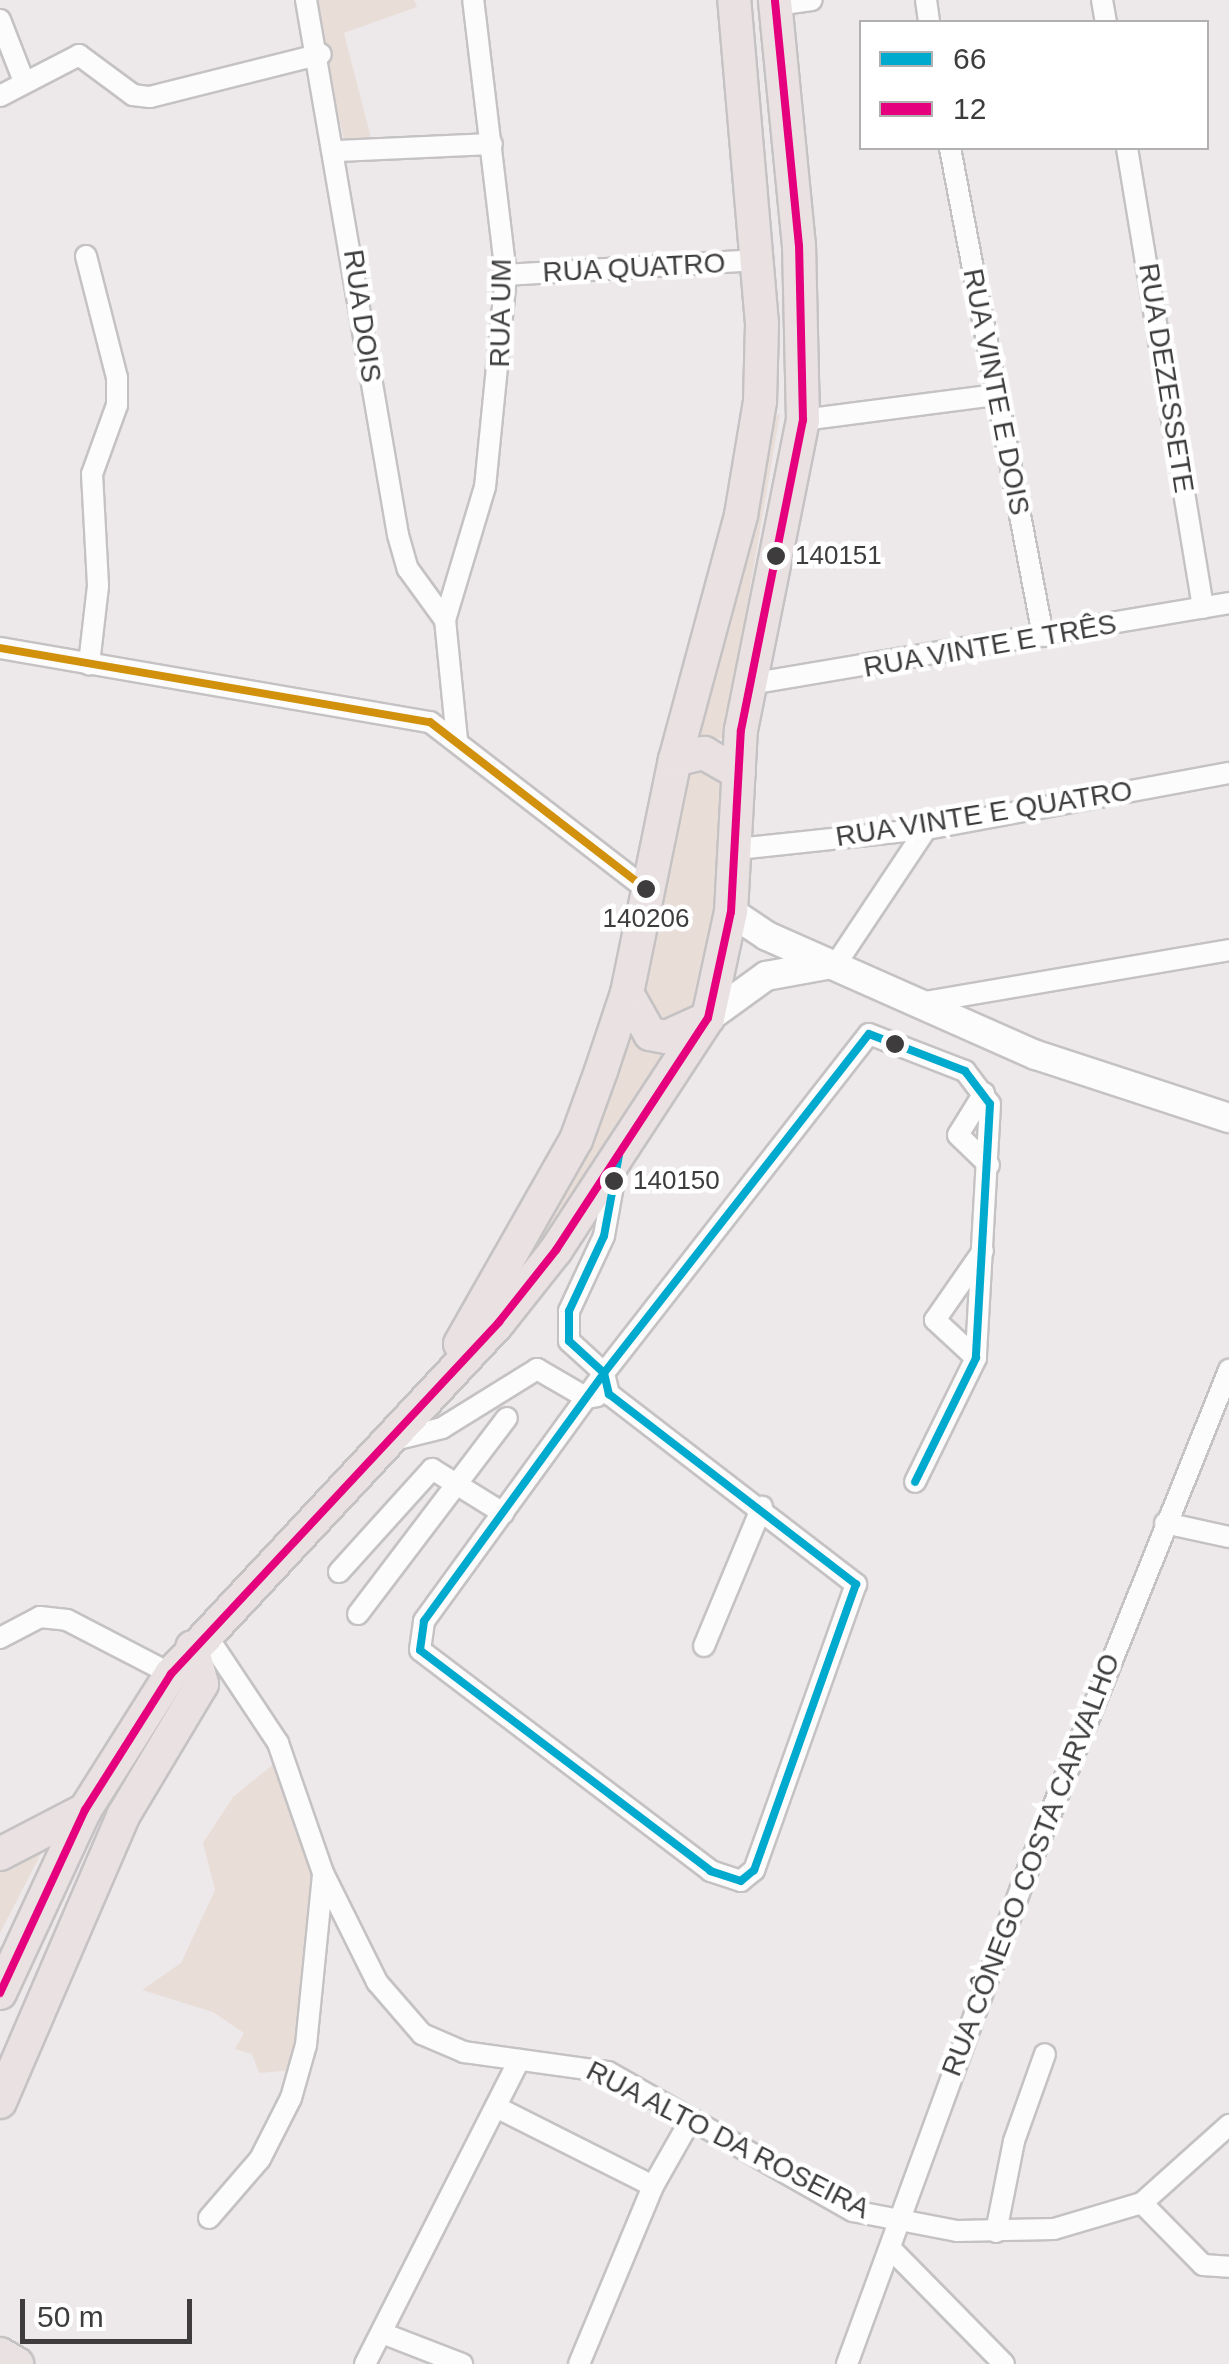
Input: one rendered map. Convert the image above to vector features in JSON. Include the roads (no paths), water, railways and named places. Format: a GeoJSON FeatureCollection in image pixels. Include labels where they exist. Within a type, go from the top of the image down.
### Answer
{"type":"FeatureCollection","features":[{"type":"Feature","properties":{"kind":"highway"},"geometry":{"type":"LineString","coordinates":[[443,1374],[576,1140],[627,993],[676,760],[744,496],[760,401],[761,260],[734,0]]}},
{"type":"Feature","properties":{"kind":"highway"},"geometry":{"type":"LineString","coordinates":[[0,1993],[86,1810],[171,1674],[443,1374],[499,1322],[619,1155],[708,1018],[731,912],[738,849],[739,774],[750,684],[803,420],[800,265],[776,2]]}},
{"type":"Feature","properties":{"kind":"highway"},"geometry":{"type":"LineString","coordinates":[[676,760],[704,753],[739,774]]}},
{"type":"Feature","properties":{"kind":"highway"},"geometry":{"type":"LineString","coordinates":[[627,993],[650,1034],[666,1036],[708,1018]]}},
{"type":"Feature","properties":{"kind":"highway"},"geometry":{"type":"LineString","coordinates":[[0,2102],[123,1816],[202,1684],[198,1640]]}},
{"type":"Feature","properties":{"kind":"highway"},"geometry":{"type":"LineString","coordinates":[[0,1854],[86,1810]]}},
{"type":"Feature","properties":{"kind":"highway"},"geometry":{"type":"LineString","coordinates":[[0,2354],[17,2364]]}},
{"type":"Feature","properties":{"kind":"main road"},"geometry":{"type":"LineString","coordinates":[[731,912],[1036,1055],[1229,1118]]}},
{"type":"Feature","properties":{"kind":"main road"},"geometry":{"type":"LineString","coordinates":[[708,1018],[766,976],[836,964]]}},
{"type":"Feature","properties":{"kind":"street","name":"RUA DOIS"},"geometry":{"type":"LineString","coordinates":[[306,0],[321,54],[398,535],[408,569],[445,620]]}},
{"type":"Feature","properties":{"kind":"street","name":"RUA UM"},"geometry":{"type":"LineString","coordinates":[[445,620],[484,487],[506,276],[473,0]]}},
{"type":"Feature","properties":{"kind":"street"},"geometry":{"type":"LineString","coordinates":[[776,2],[812,0]]}},
{"type":"Feature","properties":{"kind":"street"},"geometry":{"type":"LineString","coordinates":[[0,20],[24,79]]}},
{"type":"Feature","properties":{"kind":"street"},"geometry":{"type":"LineString","coordinates":[[0,96],[24,79],[79,55],[133,95],[150,97],[321,54]]}},
{"type":"Feature","properties":{"kind":"street"},"geometry":{"type":"LineString","coordinates":[[337,151],[492,144]]}},
{"type":"Feature","properties":{"kind":"street","name":"RUA VINTE E DOIS"},"geometry":{"type":"LineString","coordinates":[[950,150],[1043,636]]}},
{"type":"Feature","properties":{"kind":"street","name":"RUA DEZESSETE"},"geometry":{"type":"LineString","coordinates":[[1127,150],[1203,608]]}},
{"type":"Feature","properties":{"kind":"street"},"geometry":{"type":"LineString","coordinates":[[86,256],[117,378],[117,405],[92,474],[98,586],[90,664]]}},
{"type":"Feature","properties":{"kind":"street","name":"RUA QUATRO"},"geometry":{"type":"LineString","coordinates":[[506,276],[761,260]]}},
{"type":"Feature","properties":{"kind":"street"},"geometry":{"type":"LineString","coordinates":[[803,420],[996,395]]}},
{"type":"Feature","properties":{"kind":"street","name":"RUA VINTE E TRÊS"},"geometry":{"type":"LineString","coordinates":[[750,684],[1229,603]]}},
{"type":"Feature","properties":{"kind":"street"},"geometry":{"type":"LineString","coordinates":[[445,620],[456,740]]}},
{"type":"Feature","properties":{"kind":"street"},"geometry":{"type":"LineString","coordinates":[[0,648],[404,713],[456,740],[646,889]]}},
{"type":"Feature","properties":{"kind":"street","name":"RUA VINTE E QUATRO"},"geometry":{"type":"LineString","coordinates":[[738,849],[926,829],[1229,774]]}},
{"type":"Feature","properties":{"kind":"street"},"geometry":{"type":"LineString","coordinates":[[836,964],[926,829]]}},
{"type":"Feature","properties":{"kind":"street"},"geometry":{"type":"LineString","coordinates":[[920,1002],[1229,950]]}},
{"type":"Feature","properties":{"kind":"street"},"geometry":{"type":"LineString","coordinates":[[619,1155],[604,1236],[566,1328],[569,1342],[607,1384],[856,1584],[754,1870],[726,1880],[420,1650],[424,1621],[586,1398],[607,1384],[861,1040],[898,1039],[966,1070],[984,1093],[989,1165],[976,1358],[915,1482]]}},
{"type":"Feature","properties":{"kind":"street"},"geometry":{"type":"LineString","coordinates":[[984,1093],[958,1135],[989,1165]]}},
{"type":"Feature","properties":{"kind":"street"},"geometry":{"type":"LineString","coordinates":[[976,1358],[935,1320],[984,1251]]}},
{"type":"Feature","properties":{"kind":"street"},"geometry":{"type":"LineString","coordinates":[[380,1444],[442,1428],[537,1369],[586,1398]]}},
{"type":"Feature","properties":{"kind":"street","name":"RUA CÔNEGO COSTA CARVALHO"},"geometry":{"type":"LineString","coordinates":[[847,2364],[1165,1523],[1229,1370]]}},
{"type":"Feature","properties":{"kind":"street"},"geometry":{"type":"LineString","coordinates":[[358,1614],[507,1418]]}},
{"type":"Feature","properties":{"kind":"street"},"geometry":{"type":"LineString","coordinates":[[339,1572],[418,1476],[432,1469],[458,1481],[503,1513]]}},
{"type":"Feature","properties":{"kind":"street"},"geometry":{"type":"LineString","coordinates":[[704,1646],[762,1508]]}},
{"type":"Feature","properties":{"kind":"street"},"geometry":{"type":"LineString","coordinates":[[1165,1523],[1229,1537]]}},
{"type":"Feature","properties":{"kind":"street"},"geometry":{"type":"LineString","coordinates":[[0,1638],[40,1618],[67,1620],[171,1674]]}},
{"type":"Feature","properties":{"kind":"street","name":"RUA ALTO DA ROSEIRA"},"geometry":{"type":"LineString","coordinates":[[198,1640],[278,1743],[323,1873],[398,2013],[464,2052],[519,2060],[575,2061],[608,2072],[854,2211],[899,2224],[996,2232],[1054,2229],[1142,2203]]}},
{"type":"Feature","properties":{"kind":"street"},"geometry":{"type":"LineString","coordinates":[[209,2218],[260,2159],[291,2098],[306,2045],[323,1873]]}},
{"type":"Feature","properties":{"kind":"street"},"geometry":{"type":"LineString","coordinates":[[996,2232],[1014,2141],[1045,2054]]}},
{"type":"Feature","properties":{"kind":"street"},"geometry":{"type":"LineString","coordinates":[[365,2364],[500,2109],[519,2060]]}},
{"type":"Feature","properties":{"kind":"street"},"geometry":{"type":"LineString","coordinates":[[500,2109],[653,2186]]}},
{"type":"Feature","properties":{"kind":"street"},"geometry":{"type":"LineString","coordinates":[[579,2364],[653,2186],[691,2119]]}},
{"type":"Feature","properties":{"kind":"street"},"geometry":{"type":"LineString","coordinates":[[1229,2125],[1142,2203],[1203,2265],[1229,2267]]}},
{"type":"Feature","properties":{"kind":"street"},"geometry":{"type":"LineString","coordinates":[[891,2248],[976,2342],[1004,2364]]}},
{"type":"Feature","properties":{"kind":"street"},"geometry":{"type":"LineString","coordinates":[[382,2334],[462,2364]]}},
{"type":"Feature","properties":{"kind":"street"},"geometry":{"type":"LineString","coordinates":[[967,2364],[976,2342]]}},
{"type":"Feature","properties":{"kind":"place","name":"140151"},"geometry":{"type":"Point","coordinates":[776,556]}},
{"type":"Feature","properties":{"kind":"place","name":"140206"},"geometry":{"type":"Point","coordinates":[646,889]}},
{"type":"Feature","properties":{"kind":"place","name":"140150"},"geometry":{"type":"Point","coordinates":[614,1181]}}]}
